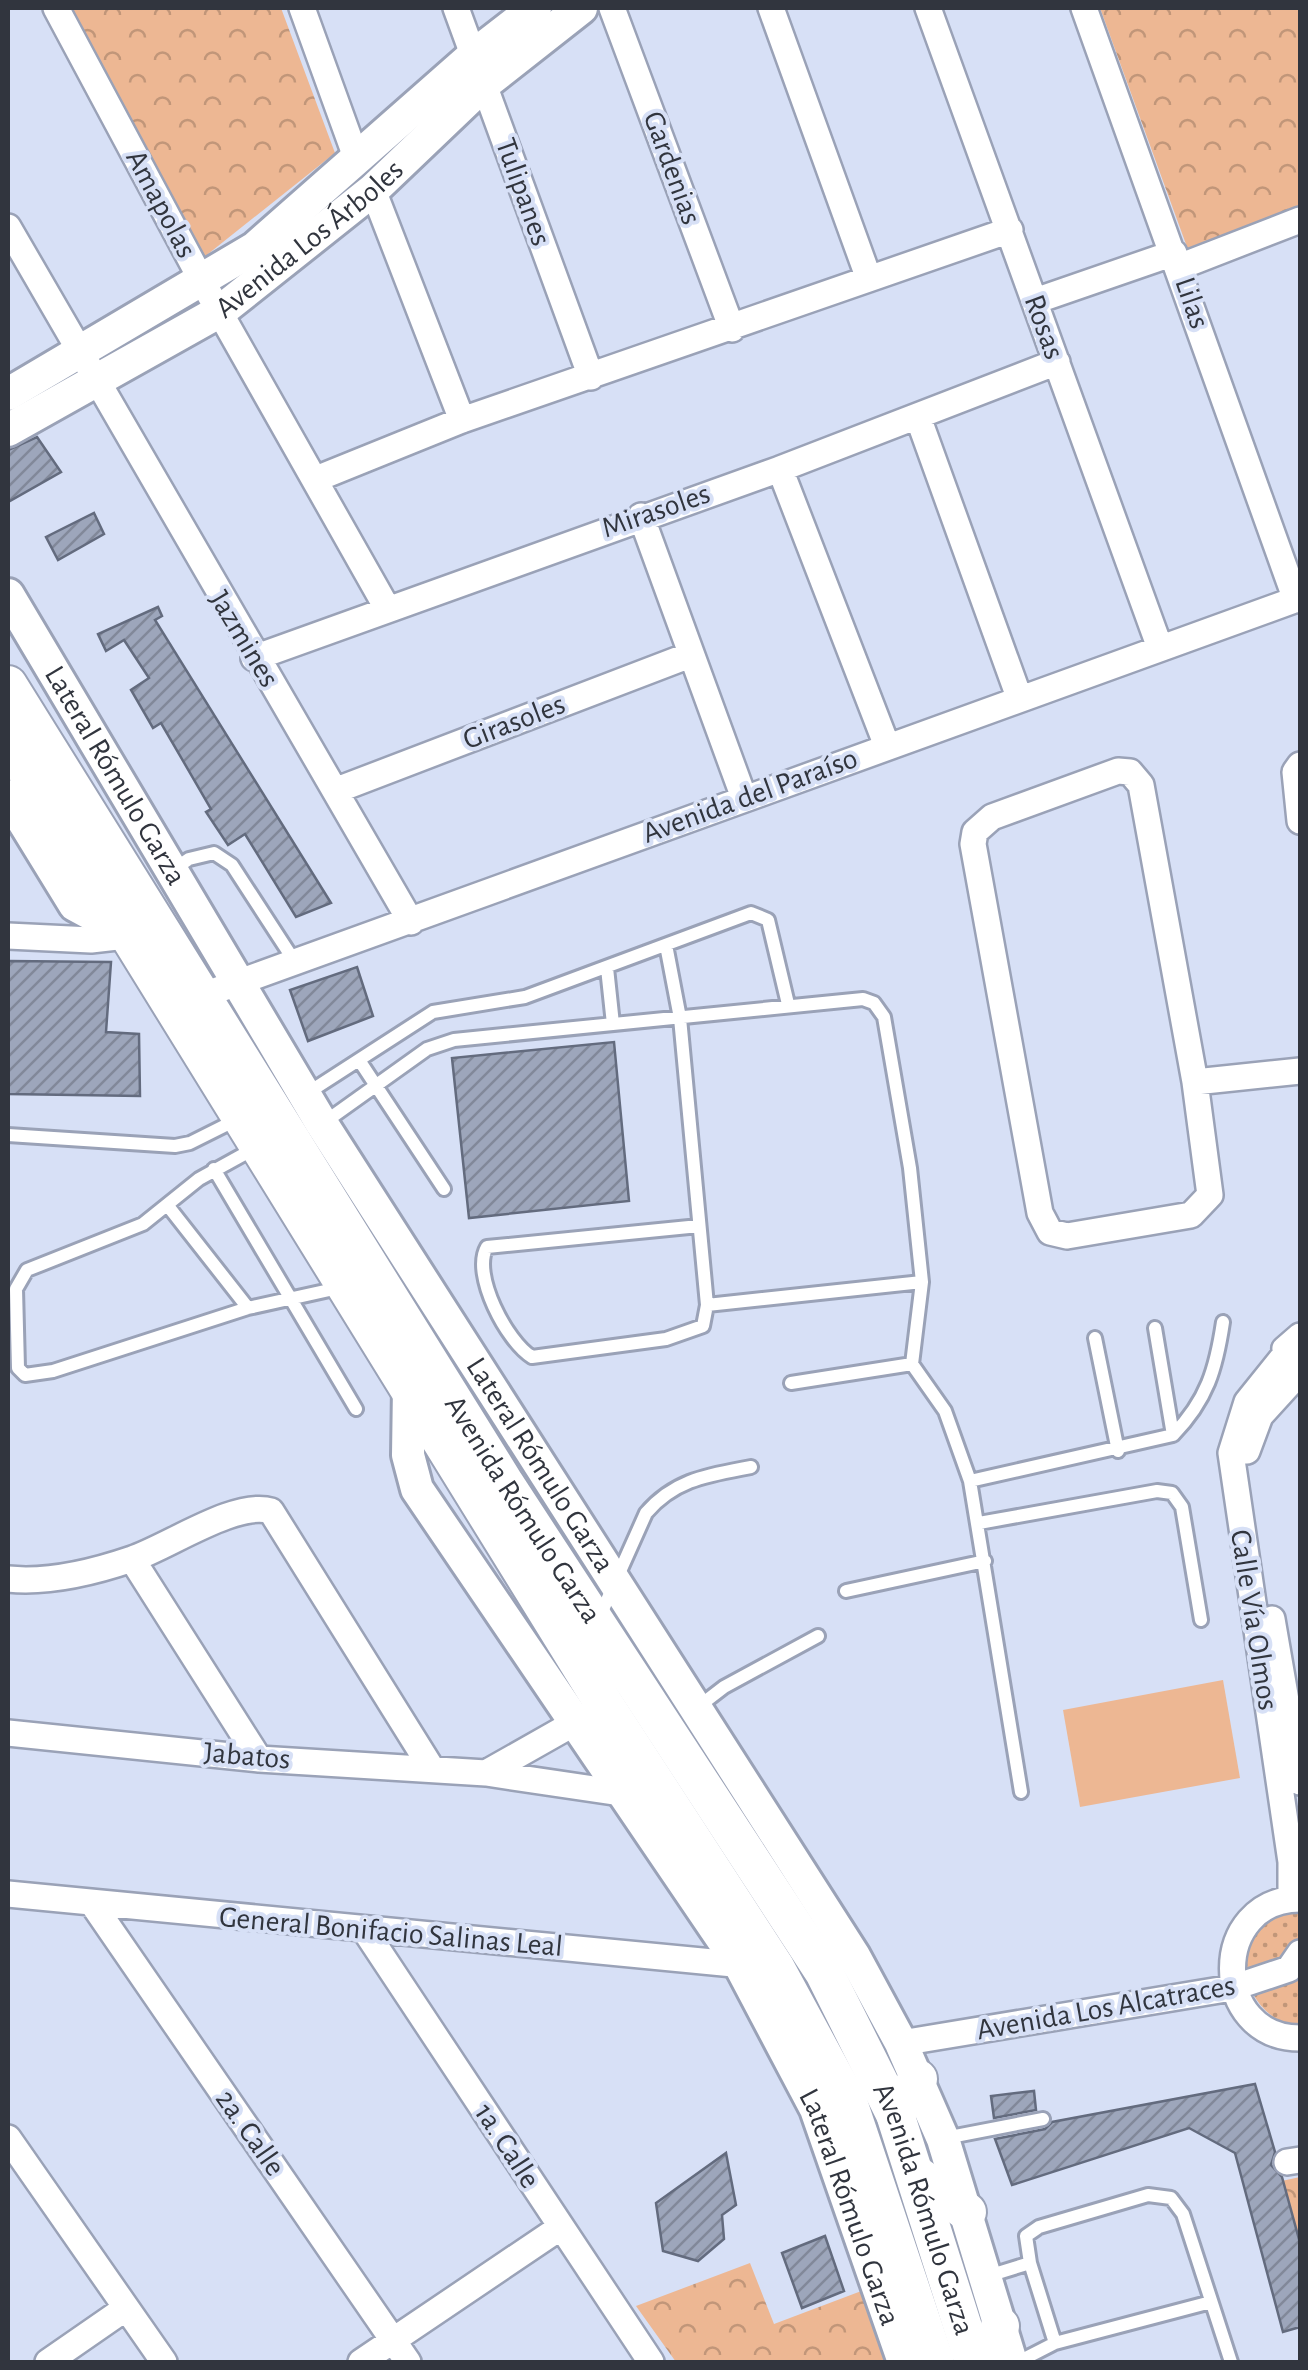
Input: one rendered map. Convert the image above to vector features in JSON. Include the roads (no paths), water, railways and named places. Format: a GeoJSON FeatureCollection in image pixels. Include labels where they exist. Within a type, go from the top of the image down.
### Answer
{"type":"FeatureCollection","features":[{"type":"Feature","properties":{"kind":"main road","name":"Avenida Rómulo Garza"},"geometry":{"type":"LineString","coordinates":[[8,685],[218,989],[505,1484],[824,1972],[895,2114],[974,2362]]}},
{"type":"Feature","properties":{"kind":"main road","name":"Avenida Rómulo Garza"},"geometry":{"type":"LineString","coordinates":[[8,740],[409,1387],[589,1715],[664,1796],[758,1966],[848,2102],[935,2362]]}},
{"type":"Feature","properties":{"kind":"main road"},"geometry":{"type":"LineString","coordinates":[[895,2114],[918,2078]]}},
{"type":"Feature","properties":{"kind":"main road"},"geometry":{"type":"LineString","coordinates":[[917,2175],[967,2212]]}},
{"type":"Feature","properties":{"kind":"main road"},"geometry":{"type":"LineString","coordinates":[[992,2362],[1000,2326]]}},
{"type":"Feature","properties":{"kind":"street","name":"Amapolas"},"geometry":{"type":"LineString","coordinates":[[56,8],[202,281],[222,310],[387,608]]}},
{"type":"Feature","properties":{"kind":"street"},"geometry":{"type":"LineString","coordinates":[[302,8],[357,160]]}},
{"type":"Feature","properties":{"kind":"street","name":"Tulipanes"},"geometry":{"type":"LineString","coordinates":[[456,8],[592,377]]}},
{"type":"Feature","properties":{"kind":"street","name":"Avenida Los Árboles"},"geometry":{"type":"LineString","coordinates":[[8,394],[86,369],[222,310],[373,190],[535,8]]}},
{"type":"Feature","properties":{"kind":"street","name":"Avenida Los Árboles"},"geometry":{"type":"LineString","coordinates":[[8,430],[202,281],[255,248],[357,160],[478,70],[581,8]]}},
{"type":"Feature","properties":{"kind":"street","name":"Gardenias"},"geometry":{"type":"LineString","coordinates":[[612,8],[732,329]]}},
{"type":"Feature","properties":{"kind":"street"},"geometry":{"type":"LineString","coordinates":[[771,8],[869,279]]}},
{"type":"Feature","properties":{"kind":"street","name":"Rosas"},"geometry":{"type":"LineString","coordinates":[[928,8],[1160,648]]}},
{"type":"Feature","properties":{"kind":"street","name":"Lilas"},"geometry":{"type":"LineString","coordinates":[[1084,8],[1298,599]]}},
{"type":"Feature","properties":{"kind":"street"},"geometry":{"type":"LineString","coordinates":[[373,190],[462,420]]}},
{"type":"Feature","properties":{"kind":"street"},"geometry":{"type":"LineString","coordinates":[[1035,301],[1300,220]]}},
{"type":"Feature","properties":{"kind":"street","name":"Jazmines"},"geometry":{"type":"LineString","coordinates":[[8,227],[86,369],[254,658],[337,790],[411,922]]}},
{"type":"Feature","properties":{"kind":"street"},"geometry":{"type":"LineString","coordinates":[[316,479],[462,420],[1010,230]]}},
{"type":"Feature","properties":{"kind":"street","name":"Mirasoles"},"geometry":{"type":"LineString","coordinates":[[254,658],[780,469],[1056,362]]}},
{"type":"Feature","properties":{"kind":"street"},"geometry":{"type":"LineString","coordinates":[[918,417],[1019,698]]}},
{"type":"Feature","properties":{"kind":"street"},"geometry":{"type":"LineString","coordinates":[[780,469],[886,746]]}},
{"type":"Feature","properties":{"kind":"street"},"geometry":{"type":"LineString","coordinates":[[641,516],[744,798]]}},
{"type":"Feature","properties":{"kind":"street","name":"Lateral Rómulo Garza"},"geometry":{"type":"LineString","coordinates":[[8,595],[170,872],[218,989],[304,1095],[854,1956],[918,2078],[967,2212],[1014,2362]]}},
{"type":"Feature","properties":{"kind":"street","name":"Avenida del Paraíso"},"geometry":{"type":"LineString","coordinates":[[218,989],[1298,599]]}},
{"type":"Feature","properties":{"kind":"street","name":"Girasoles"},"geometry":{"type":"LineString","coordinates":[[337,790],[690,655]]}},
{"type":"Feature","properties":{"kind":"street"},"geometry":{"type":"LineString","coordinates":[[1298,768],[1300,822]]}},
{"type":"Feature","properties":{"kind":"street"},"geometry":{"type":"LineString","coordinates":[[1118,771],[1130,772],[1138,780],[1196,1082],[1210,1186],[1210,1195],[1200,1210],[1067,1236],[1050,1232],[1040,1213],[973,853],[974,832],[983,823],[1118,771]]}},
{"type":"Feature","properties":{"kind":"street"},"geometry":{"type":"LineString","coordinates":[[8,796],[75,906],[125,934]]}},
{"type":"Feature","properties":{"kind":"street"},"geometry":{"type":"LineString","coordinates":[[8,936],[91,940],[125,934]]}},
{"type":"Feature","properties":{"kind":"street"},"geometry":{"type":"LineString","coordinates":[[1196,1082],[1300,1072]]}},
{"type":"Feature","properties":{"kind":"street","name":"Calle Vía Olmos"},"geometry":{"type":"LineString","coordinates":[[1296,1359],[1254,1424],[1246,1466],[1300,1782]]}},
{"type":"Feature","properties":{"kind":"street","name":"Calle Vía Olmos"},"geometry":{"type":"LineString","coordinates":[[1296,1359],[1246,1402],[1231,1452],[1296,1899]]}},
{"type":"Feature","properties":{"kind":"street"},"geometry":{"type":"LineString","coordinates":[[8,1580],[58,1577],[132,1559],[246,1509],[262,1508],[277,1516],[432,1768]]}},
{"type":"Feature","properties":{"kind":"street"},"geometry":{"type":"LineString","coordinates":[[132,1559],[260,1759]]}},
{"type":"Feature","properties":{"kind":"street"},"geometry":{"type":"LineString","coordinates":[[486,1774],[589,1715]]}},
{"type":"Feature","properties":{"kind":"street","name":"Lateral Rómulo Garza"},"geometry":{"type":"LineString","coordinates":[[589,1715],[622,1795],[758,1966],[816,2109],[904,2362]]}},
{"type":"Feature","properties":{"kind":"street","name":"Jabatos"},"geometry":{"type":"LineString","coordinates":[[8,1733],[260,1759],[432,1768],[622,1795],[664,1796]]}},
{"type":"Feature","properties":{"kind":"street","name":"General Bonifacio Salinas Leal"},"geometry":{"type":"LineString","coordinates":[[8,1894],[758,1966]]}},
{"type":"Feature","properties":{"kind":"street"},"geometry":{"type":"LineString","coordinates":[[1296,1899],[1257,1914],[1244,1928],[1230,1963],[1232,1988],[1259,2026],[1300,2038]]}},
{"type":"Feature","properties":{"kind":"street","name":"2a. Calle"},"geometry":{"type":"LineString","coordinates":[[92,1904],[408,2362]]}},
{"type":"Feature","properties":{"kind":"street","name":"1a. Calle"},"geometry":{"type":"LineString","coordinates":[[364,1929],[651,2362]]}},
{"type":"Feature","properties":{"kind":"street","name":"Avenida Los Alcatraces"},"geometry":{"type":"LineString","coordinates":[[901,2043],[1232,1988],[1289,1969],[1300,1953]]}},
{"type":"Feature","properties":{"kind":"street"},"geometry":{"type":"LineString","coordinates":[[8,2138],[164,2362]]}},
{"type":"Feature","properties":{"kind":"street"},"geometry":{"type":"LineString","coordinates":[[362,2362],[561,2227]]}},
{"type":"Feature","properties":{"kind":"street"},"geometry":{"type":"LineString","coordinates":[[48,2362],[126,2308]]}},
{"type":"Feature","properties":{"kind":"lane"},"geometry":{"type":"LineString","coordinates":[[170,872],[189,859],[214,853],[232,865],[295,962]]}},
{"type":"Feature","properties":{"kind":"lane"},"geometry":{"type":"LineString","coordinates":[[304,1095],[422,1017],[525,997],[740,915],[762,915],[770,926],[788,1004]]}},
{"type":"Feature","properties":{"kind":"lane"},"geometry":{"type":"LineString","coordinates":[[666,944],[680,1018],[707,1304],[704,1326],[696,1332],[532,1357],[520,1349],[495,1312],[482,1256],[490,1246],[699,1226]]}},
{"type":"Feature","properties":{"kind":"lane"},"geometry":{"type":"LineString","coordinates":[[606,968],[613,1024]]}},
{"type":"Feature","properties":{"kind":"lane"},"geometry":{"type":"LineString","coordinates":[[322,1124],[428,1049],[471,1037],[788,1004],[863,999],[880,1009],[910,1168],[922,1282],[912,1364],[945,1412],[970,1481],[1022,1792]]}},
{"type":"Feature","properties":{"kind":"lane"},"geometry":{"type":"LineString","coordinates":[[468,1009],[471,1037]]}},
{"type":"Feature","properties":{"kind":"lane"},"geometry":{"type":"LineString","coordinates":[[358,1060],[444,1189]]}},
{"type":"Feature","properties":{"kind":"lane"},"geometry":{"type":"LineString","coordinates":[[8,1134],[175,1146],[250,1132]]}},
{"type":"Feature","properties":{"kind":"lane"},"geometry":{"type":"LineString","coordinates":[[250,1132],[214,1169],[142,1224],[26,1270],[16,1289],[20,1372],[26,1375],[67,1368],[248,1308],[345,1287]]}},
{"type":"Feature","properties":{"kind":"lane"},"geometry":{"type":"LineString","coordinates":[[214,1169],[356,1409]]}},
{"type":"Feature","properties":{"kind":"lane"},"geometry":{"type":"LineString","coordinates":[[168,1206],[248,1308]]}},
{"type":"Feature","properties":{"kind":"lane"},"geometry":{"type":"LineString","coordinates":[[707,1304],[922,1282]]}},
{"type":"Feature","properties":{"kind":"lane"},"geometry":{"type":"LineString","coordinates":[[970,1481],[1173,1435],[1204,1397],[1216,1370],[1223,1322]]}},
{"type":"Feature","properties":{"kind":"lane"},"geometry":{"type":"LineString","coordinates":[[1155,1328],[1173,1435]]}},
{"type":"Feature","properties":{"kind":"lane"},"geometry":{"type":"LineString","coordinates":[[1095,1338],[1118,1450]]}},
{"type":"Feature","properties":{"kind":"lane"},"geometry":{"type":"LineString","coordinates":[[791,1383],[912,1364]]}},
{"type":"Feature","properties":{"kind":"lane"},"geometry":{"type":"LineString","coordinates":[[597,1623],[646,1513],[670,1488],[692,1478],[751,1467]]}},
{"type":"Feature","properties":{"kind":"lane"},"geometry":{"type":"LineString","coordinates":[[979,1523],[1157,1491],[1172,1493],[1182,1508],[1201,1620]]}},
{"type":"Feature","properties":{"kind":"lane"},"geometry":{"type":"LineString","coordinates":[[846,1591],[985,1561]]}},
{"type":"Feature","properties":{"kind":"lane"},"geometry":{"type":"LineString","coordinates":[[698,1707],[724,1687],[818,1636]]}},
{"type":"Feature","properties":{"kind":"lane"},"geometry":{"type":"LineString","coordinates":[[942,2139],[1043,2119]]}},
{"type":"Feature","properties":{"kind":"lane"},"geometry":{"type":"LineString","coordinates":[[1056,2343],[1030,2263],[1026,2236],[1034,2229],[1158,2194],[1170,2198],[1184,2214],[1231,2362]]}},
{"type":"Feature","properties":{"kind":"lane"},"geometry":{"type":"LineString","coordinates":[[986,2277],[1030,2263]]}},
{"type":"Feature","properties":{"kind":"lane"},"geometry":{"type":"LineString","coordinates":[[1014,2362],[1056,2343],[1211,2302]]}}]}
